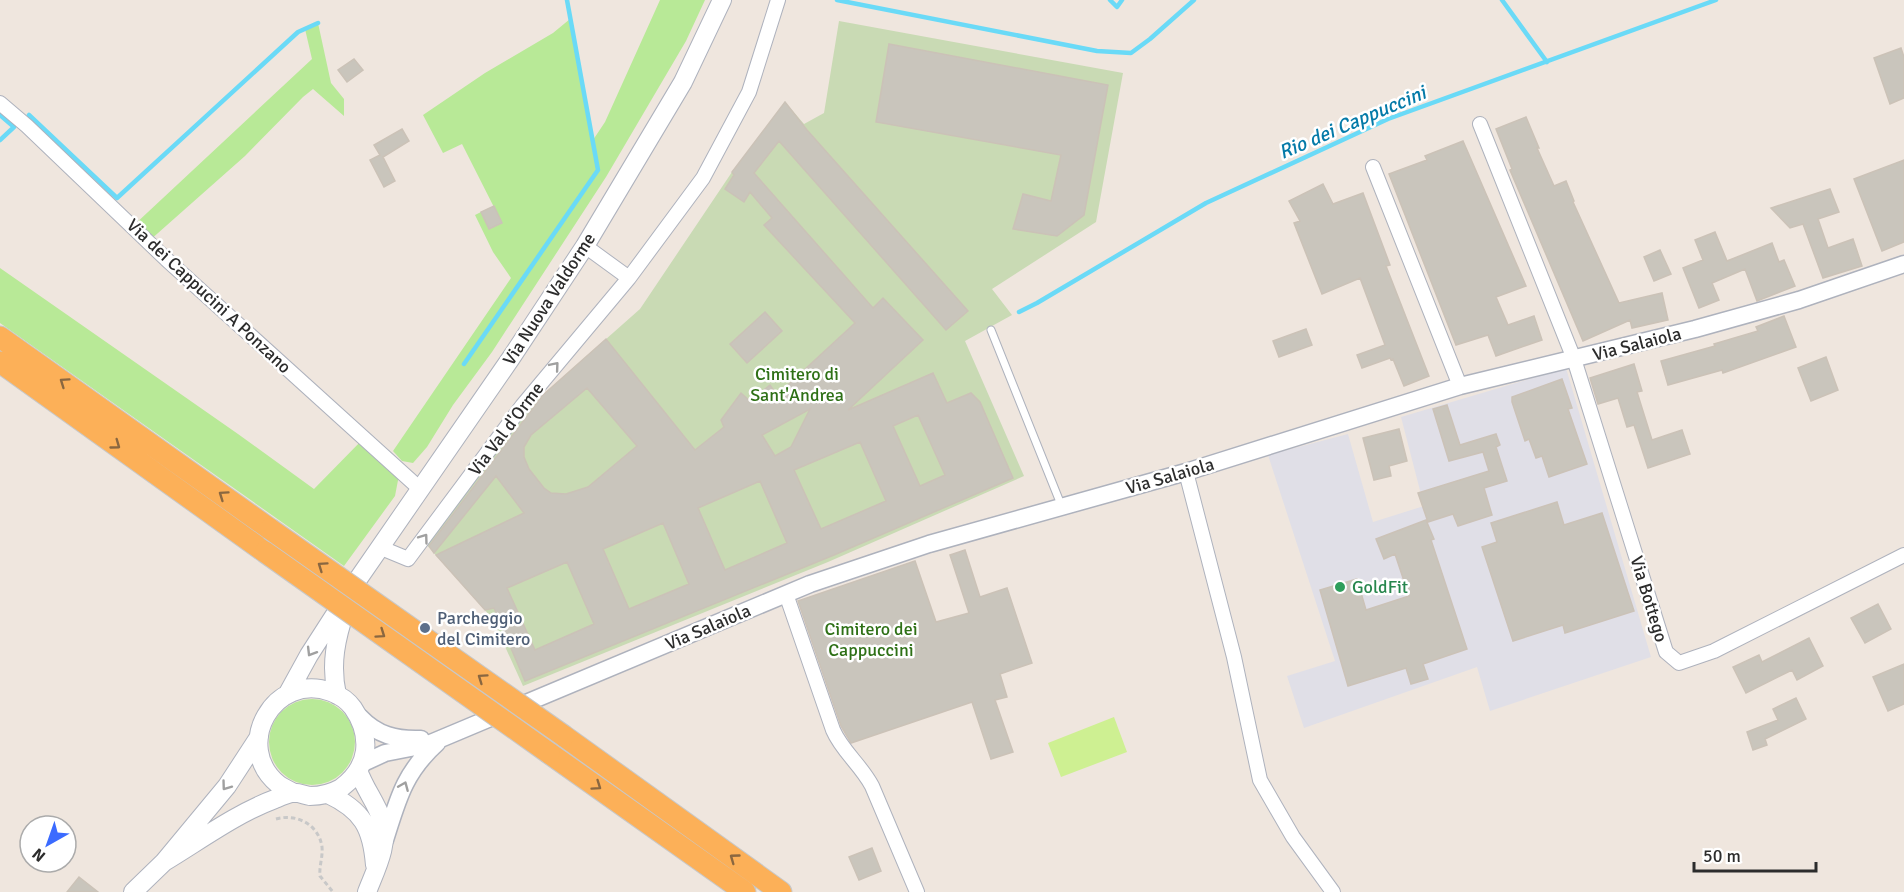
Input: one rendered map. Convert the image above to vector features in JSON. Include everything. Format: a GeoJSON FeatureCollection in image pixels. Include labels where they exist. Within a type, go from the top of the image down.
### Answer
{"type":"FeatureCollection","features":[{"type":"Feature","properties":{"kind":"highway"},"geometry":{"type":"LineString","coordinates":[[0,337],[781,892]]}},
{"type":"Feature","properties":{"kind":"highway"},"geometry":{"type":"LineString","coordinates":[[0,362],[746,892]]}},
{"type":"Feature","properties":{"kind":"main road","name":"Via Nuova Valdorme"},"geometry":{"type":"LineString","coordinates":[[287,694],[309,655],[379,547],[512,358],[585,246],[683,82],[722,0]]}},
{"type":"Feature","properties":{"kind":"main road","name":"Via Nuova Valdorme"},"geometry":{"type":"LineString","coordinates":[[337,694],[333,677],[333,657],[354,585]]}},
{"type":"Feature","properties":{"kind":"main road"},"geometry":{"type":"LineString","coordinates":[[312,688],[337,694],[350,704],[360,717],[366,741],[360,767],[350,780],[327,794],[311,796],[294,793],[279,784],[267,771],[260,755],[260,728],[269,710],[287,694],[312,688]]}},
{"type":"Feature","properties":{"kind":"main road"},"geometry":{"type":"LineString","coordinates":[[133,892],[164,862],[227,786],[259,737]]}},
{"type":"Feature","properties":{"kind":"main road"},"geometry":{"type":"LineString","coordinates":[[360,767],[362,783],[382,820],[384,841],[368,892]]}},
{"type":"Feature","properties":{"kind":"main road"},"geometry":{"type":"LineString","coordinates":[[164,862],[256,806],[294,793]]}},
{"type":"Feature","properties":{"kind":"main road"},"geometry":{"type":"LineString","coordinates":[[327,794],[344,803],[363,819],[370,833],[375,869]]}},
{"type":"Feature","properties":{"kind":"street","name":"Via Val d'Orme"},"geometry":{"type":"LineString","coordinates":[[379,547],[408,559],[522,406],[629,278],[703,178],[749,92],[778,0]]}},
{"type":"Feature","properties":{"kind":"street","name":"Via dei Cappucini A Ponzano"},"geometry":{"type":"LineString","coordinates":[[0,103],[166,259],[419,488]]}},
{"type":"Feature","properties":{"kind":"street"},"geometry":{"type":"LineString","coordinates":[[1480,123],[1574,359]]}},
{"type":"Feature","properties":{"kind":"street"},"geometry":{"type":"LineString","coordinates":[[1373,167],[1460,386]]}},
{"type":"Feature","properties":{"kind":"street"},"geometry":{"type":"LineString","coordinates":[[585,246],[629,278]]}},
{"type":"Feature","properties":{"kind":"street","name":"Via Salaiola"},"geometry":{"type":"LineString","coordinates":[[360,767],[385,753],[426,745],[446,737],[786,594],[928,544],[1186,472],[1460,386],[1695,329],[1799,300],[1904,264]]}},
{"type":"Feature","properties":{"kind":"street","name":"Via Bottego"},"geometry":{"type":"LineString","coordinates":[[1574,359],[1666,652],[1678,663],[1714,651],[1904,555]]}},
{"type":"Feature","properties":{"kind":"street"},"geometry":{"type":"LineString","coordinates":[[1186,472],[1234,657],[1260,780],[1293,837],[1333,892]]}},
{"type":"Feature","properties":{"kind":"street"},"geometry":{"type":"LineString","coordinates":[[786,594],[833,730],[872,786],[917,892]]}},
{"type":"Feature","properties":{"kind":"street","name":"Via Salaiola"},"geometry":{"type":"LineString","coordinates":[[360,717],[371,728],[392,737],[405,740],[446,737]]}},
{"type":"Feature","properties":{"kind":"street"},"geometry":{"type":"LineString","coordinates":[[384,841],[408,776],[424,754],[446,737]]}},
{"type":"Feature","properties":{"kind":"lane"},"geometry":{"type":"LineString","coordinates":[[991,330],[1062,507]]}},
{"type":"Feature","properties":{"kind":"path"},"geometry":{"type":"LineString","coordinates":[[268,822],[288,816],[302,819],[316,831],[322,847],[320,876],[333,892]]}},
{"type":"Feature","properties":{"kind":"shaded area"},"geometry":{"type":"Polygon","coordinates":[[[1566,368],[1651,657],[1490,711],[1477,667],[1304,728],[1287,676],[1335,661],[1268,455],[1348,434],[1373,522],[1424,506],[1401,417],[1566,368]]]}},
{"type":"Feature","properties":{"kind":"green space"},"geometry":{"type":"Polygon","coordinates":[[[660,0],[705,0],[686,41],[606,177],[492,352],[453,405],[427,447],[413,463],[402,461],[393,451],[511,278],[493,252],[475,215],[481,212],[489,229],[502,223],[462,144],[443,153],[423,115],[485,73],[553,33],[570,19],[593,140],[605,122],[660,0]]]}},
{"type":"Feature","properties":{"kind":"green space","name":"Cimitero di Sant'Andrea"},"geometry":{"type":"Polygon","coordinates":[[[839,21],[1123,73],[1096,222],[992,289],[1012,315],[965,341],[1024,476],[828,562],[523,686],[492,618],[425,543],[527,409],[640,309],[732,172],[785,102],[804,124],[824,113],[839,21]]]}},
{"type":"Feature","properties":{"kind":"green space"},"geometry":{"type":"Polygon","coordinates":[[[318,23],[331,83],[344,99],[344,116],[313,89],[245,156],[149,241],[133,226],[312,59],[305,29],[318,23]]]}},
{"type":"Feature","properties":{"kind":"green space"},"geometry":{"type":"Polygon","coordinates":[[[0,268],[314,489],[364,438],[399,475],[395,496],[344,566],[0,323],[0,268]]]}},
{"type":"Feature","properties":{"kind":"green space"},"geometry":{"type":"Polygon","coordinates":[[[312,699],[336,706],[348,718],[355,742],[348,766],[336,778],[312,785],[288,778],[276,766],[269,742],[276,718],[288,706],[312,699]]]}},
{"type":"Feature","properties":{"kind":"green space"},"geometry":{"type":"Polygon","coordinates":[[[1114,717],[1127,752],[1061,777],[1048,743],[1114,717]]]}},
{"type":"Feature","properties":{"kind":"building"},"geometry":{"type":"Polygon","coordinates":[[[889,44],[1108,85],[1084,215],[1057,236],[1013,229],[1023,194],[1051,201],[1061,155],[876,122],[889,44]]]}},
{"type":"Feature","properties":{"kind":"building"},"geometry":{"type":"Polygon","coordinates":[[[1901,48],[1904,57],[1904,98],[1890,104],[1874,58],[1901,48]]]}},
{"type":"Feature","properties":{"kind":"building"},"geometry":{"type":"Polygon","coordinates":[[[354,59],[363,70],[347,82],[338,70],[354,59]]]}},
{"type":"Feature","properties":{"kind":"building"},"geometry":{"type":"Polygon","coordinates":[[[785,102],[807,130],[968,311],[946,330],[779,141],[754,173],[873,308],[883,298],[923,340],[848,410],[933,373],[947,403],[971,393],[980,402],[1013,478],[834,555],[525,681],[494,608],[485,610],[436,555],[524,513],[496,476],[434,553],[429,546],[543,395],[606,339],[695,450],[724,427],[721,420],[741,393],[750,401],[770,385],[777,395],[855,323],[764,225],[772,218],[750,192],[744,202],[725,189],[734,175],[732,172],[785,102]],[[587,388],[531,435],[524,447],[524,457],[529,469],[544,488],[551,493],[566,494],[588,487],[637,446],[587,388]],[[810,409],[762,435],[775,456],[791,447],[810,409]],[[918,415],[893,426],[920,486],[945,475],[918,415]],[[860,442],[794,470],[821,529],[886,501],[860,442]],[[760,481],[698,508],[725,570],[787,543],[760,481]],[[663,523],[603,549],[629,609],[689,584],[663,523]],[[567,562],[507,588],[535,650],[594,624],[567,562]]]}},
{"type":"Feature","properties":{"kind":"building"},"geometry":{"type":"Polygon","coordinates":[[[1526,117],[1554,186],[1566,181],[1573,202],[1619,303],[1662,293],[1668,320],[1632,328],[1630,320],[1583,341],[1510,170],[1512,169],[1496,129],[1526,117]]]}},
{"type":"Feature","properties":{"kind":"building"},"geometry":{"type":"Polygon","coordinates":[[[402,129],[409,141],[383,157],[395,181],[384,187],[370,160],[380,155],[374,145],[402,129]]]}},
{"type":"Feature","properties":{"kind":"building"},"geometry":{"type":"Polygon","coordinates":[[[1463,141],[1526,286],[1496,297],[1508,325],[1534,316],[1542,340],[1496,356],[1488,335],[1456,345],[1389,174],[1427,160],[1425,156],[1463,141]]]}},
{"type":"Feature","properties":{"kind":"building"},"geometry":{"type":"Polygon","coordinates":[[[1904,160],[1904,242],[1882,251],[1854,179],[1904,160]]]}},
{"type":"Feature","properties":{"kind":"building"},"geometry":{"type":"Polygon","coordinates":[[[1323,184],[1333,204],[1363,193],[1390,265],[1386,266],[1429,376],[1404,386],[1393,359],[1390,358],[1362,368],[1357,355],[1385,345],[1360,278],[1322,294],[1294,223],[1300,221],[1289,201],[1323,184]]]}},
{"type":"Feature","properties":{"kind":"building"},"geometry":{"type":"Polygon","coordinates":[[[1830,189],[1839,212],[1818,219],[1828,248],[1853,239],[1862,266],[1823,278],[1803,224],[1790,228],[1771,208],[1830,189]]]}},
{"type":"Feature","properties":{"kind":"building"},"geometry":{"type":"Polygon","coordinates":[[[494,206],[502,223],[489,229],[481,212],[494,206]]]}},
{"type":"Feature","properties":{"kind":"building"},"geometry":{"type":"Polygon","coordinates":[[[1715,232],[1727,261],[1772,243],[1779,262],[1784,260],[1795,286],[1757,301],[1745,269],[1712,283],[1719,300],[1699,308],[1683,268],[1703,260],[1695,240],[1715,232]]]}},
{"type":"Feature","properties":{"kind":"building"},"geometry":{"type":"Polygon","coordinates":[[[1660,250],[1671,274],[1654,281],[1644,257],[1660,250]]]}},
{"type":"Feature","properties":{"kind":"building"},"geometry":{"type":"Polygon","coordinates":[[[765,312],[782,331],[747,363],[730,344],[765,312]]]}},
{"type":"Feature","properties":{"kind":"building"},"geometry":{"type":"Polygon","coordinates":[[[1784,316],[1796,347],[1723,373],[1722,370],[1668,385],[1661,361],[1758,331],[1756,327],[1784,316]]]}},
{"type":"Feature","properties":{"kind":"building"},"geometry":{"type":"Polygon","coordinates":[[[1306,329],[1312,345],[1279,357],[1273,341],[1306,329]]]}},
{"type":"Feature","properties":{"kind":"building"},"geometry":{"type":"Polygon","coordinates":[[[1826,357],[1838,390],[1811,401],[1798,368],[1826,357]]]}},
{"type":"Feature","properties":{"kind":"building"},"geometry":{"type":"Polygon","coordinates":[[[1634,364],[1642,391],[1637,392],[1652,440],[1682,430],[1690,454],[1648,468],[1634,425],[1627,427],[1618,398],[1598,404],[1590,378],[1634,364]]]}},
{"type":"Feature","properties":{"kind":"building"},"geometry":{"type":"Polygon","coordinates":[[[1562,379],[1572,408],[1568,409],[1587,464],[1549,477],[1542,456],[1536,458],[1529,439],[1525,441],[1512,397],[1562,379]]]}},
{"type":"Feature","properties":{"kind":"building"},"geometry":{"type":"Polygon","coordinates":[[[1447,405],[1460,445],[1496,434],[1500,445],[1496,447],[1507,481],[1484,488],[1492,515],[1458,526],[1453,514],[1428,522],[1418,493],[1489,471],[1483,452],[1449,461],[1433,409],[1447,405]]]}},
{"type":"Feature","properties":{"kind":"building"},"geometry":{"type":"Polygon","coordinates":[[[1399,429],[1407,461],[1389,466],[1391,476],[1374,480],[1363,438],[1399,429]]]}},
{"type":"Feature","properties":{"kind":"building"},"geometry":{"type":"Polygon","coordinates":[[[1557,502],[1564,525],[1602,513],[1634,611],[1565,633],[1563,625],[1513,641],[1482,547],[1497,542],[1491,523],[1557,502]]]}},
{"type":"Feature","properties":{"kind":"building"},"geometry":{"type":"Polygon","coordinates":[[[1426,520],[1434,539],[1431,540],[1467,649],[1423,664],[1428,679],[1411,684],[1406,668],[1348,686],[1320,590],[1357,579],[1366,610],[1409,596],[1395,554],[1384,559],[1376,539],[1426,520]]]}},
{"type":"Feature","properties":{"kind":"building","name":"Cimitero dei Cappuccini"},"geometry":{"type":"Polygon","coordinates":[[[965,550],[980,597],[1007,588],[1032,663],[1000,674],[1007,697],[995,700],[1013,752],[991,759],[972,702],[851,743],[841,726],[798,601],[915,561],[936,622],[969,613],[950,555],[965,550]]]}},
{"type":"Feature","properties":{"kind":"building"},"geometry":{"type":"Polygon","coordinates":[[[1878,604],[1891,629],[1865,643],[1851,618],[1878,604]]]}},
{"type":"Feature","properties":{"kind":"building"},"geometry":{"type":"Polygon","coordinates":[[[1809,638],[1823,666],[1797,680],[1792,670],[1746,693],[1733,667],[1759,655],[1762,662],[1809,638]]]}},
{"type":"Feature","properties":{"kind":"building"},"geometry":{"type":"Polygon","coordinates":[[[1904,664],[1904,704],[1888,711],[1873,677],[1904,664]]]}},
{"type":"Feature","properties":{"kind":"building"},"geometry":{"type":"Polygon","coordinates":[[[1796,698],[1806,719],[1765,739],[1767,745],[1753,750],[1747,732],[1778,720],[1773,709],[1796,698]]]}},
{"type":"Feature","properties":{"kind":"building"},"geometry":{"type":"Polygon","coordinates":[[[872,848],[881,871],[859,880],[849,857],[872,848]]]}},
{"type":"Feature","properties":{"kind":"building"},"geometry":{"type":"Polygon","coordinates":[[[79,877],[98,892],[67,892],[79,877]]]}},
{"type":"Feature","properties":{"kind":"waterway"},"geometry":{"type":"LineString","coordinates":[[464,364],[598,170],[567,0]]}},
{"type":"Feature","properties":{"kind":"waterway"},"geometry":{"type":"LineString","coordinates":[[837,0],[1097,51],[1131,53],[1194,0]]}},
{"type":"Feature","properties":{"kind":"waterway"},"geometry":{"type":"LineString","coordinates":[[1110,0],[1117,7],[1122,0]]}},
{"type":"Feature","properties":{"kind":"waterway"},"geometry":{"type":"LineString","coordinates":[[1502,0],[1547,62]]}},
{"type":"Feature","properties":{"kind":"waterway","name":"Rio dei Cappuccini"},"geometry":{"type":"LineString","coordinates":[[1019,312],[1206,203],[1388,119],[1716,0]]}},
{"type":"Feature","properties":{"kind":"waterway"},"geometry":{"type":"LineString","coordinates":[[29,115],[117,198],[298,32],[318,23]]}},
{"type":"Feature","properties":{"kind":"waterway"},"geometry":{"type":"LineString","coordinates":[[0,115],[14,127]]}},
{"type":"Feature","properties":{"kind":"waterway"},"geometry":{"type":"LineString","coordinates":[[0,140],[14,127]]}},
{"type":"Feature","properties":{"kind":"place","name":"GoldFit"},"geometry":{"type":"Point","coordinates":[1340,587]}},
{"type":"Feature","properties":{"kind":"place","name":"Parcheggio del Cimitero"},"geometry":{"type":"Point","coordinates":[425,628]}}]}
